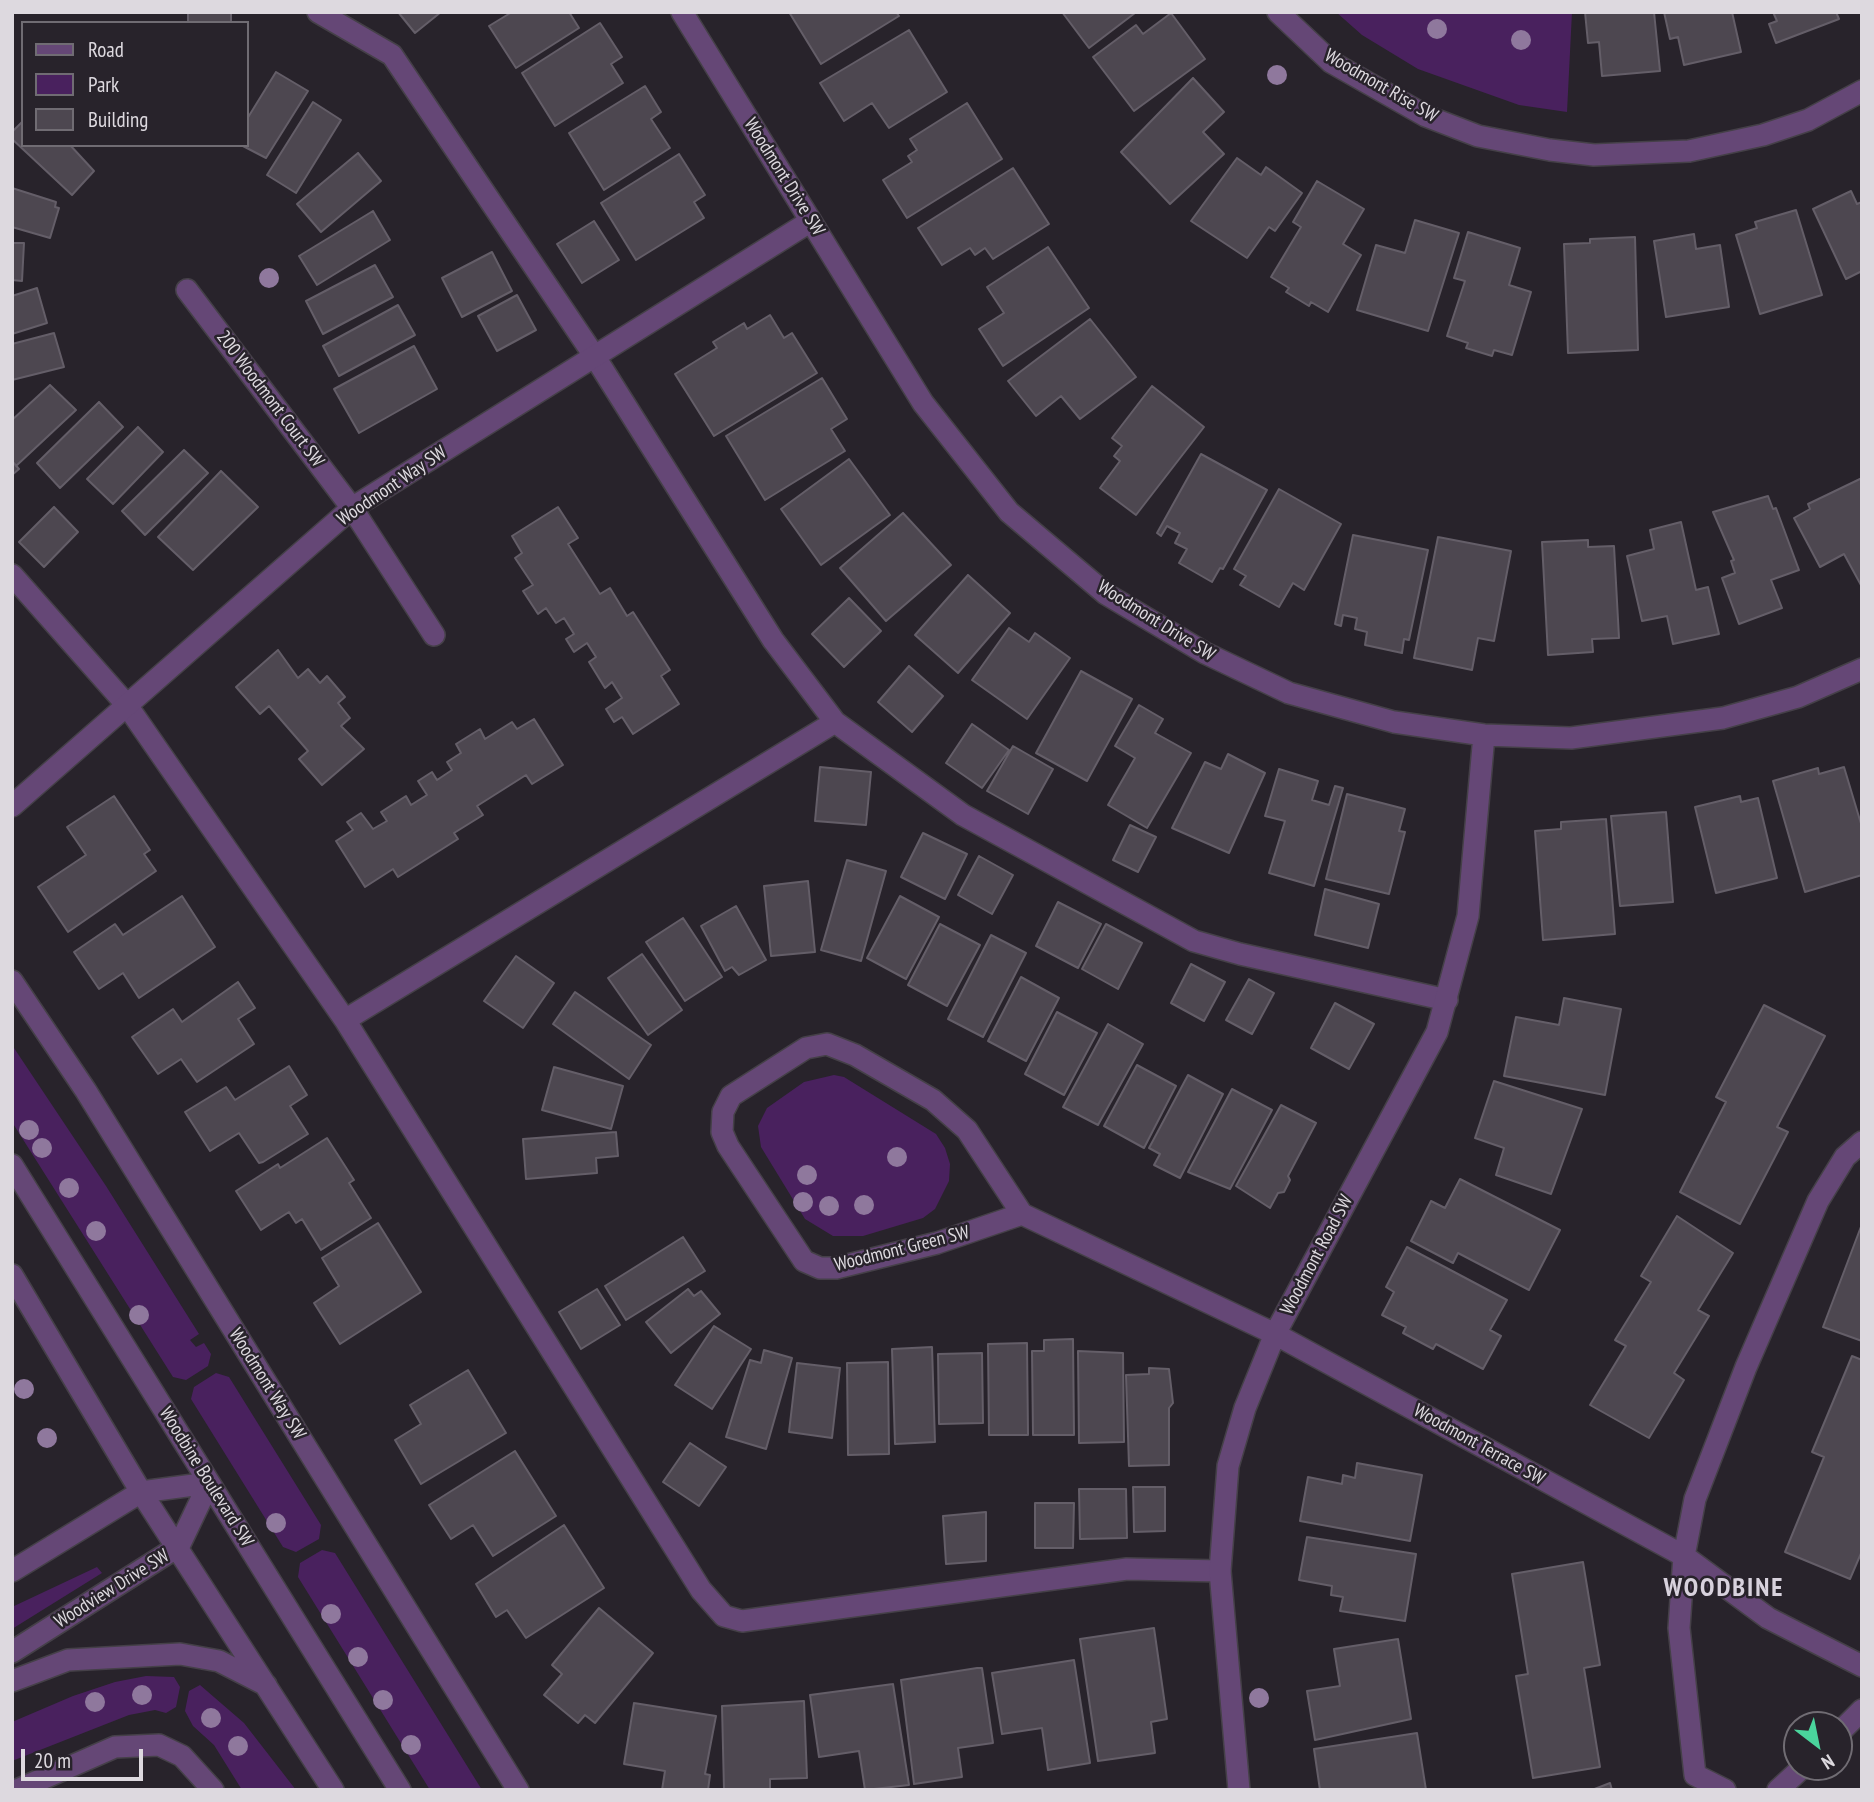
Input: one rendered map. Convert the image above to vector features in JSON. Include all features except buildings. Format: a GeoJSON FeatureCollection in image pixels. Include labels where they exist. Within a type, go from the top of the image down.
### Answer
{"type":"FeatureCollection","features":[{"type":"Feature","properties":{"kind":"street"},"geometry":{"type":"LineString","coordinates":[[318,12],[392,55],[595,357],[773,639],[835,722],[963,814],[1194,941],[1240,954],[1447,1000]]}},
{"type":"Feature","properties":{"kind":"street","name":"Woodmont Drive SW"},"geometry":{"type":"LineString","coordinates":[[681,12],[923,403],[1009,512],[1106,594],[1205,653],[1289,693],[1394,722],[1484,735],[1571,738],[1723,718],[1798,697],[1862,669]]}},
{"type":"Feature","properties":{"kind":"street","name":"Woodmont Rise SW"},"geometry":{"type":"LineString","coordinates":[[1278,12],[1331,62],[1426,116],[1478,136],[1550,150],[1594,155],[1689,151],[1763,135],[1808,120],[1862,91]]}},
{"type":"Feature","properties":{"kind":"street","name":"Woodmont Way SW"},"geometry":{"type":"LineString","coordinates":[[12,806],[352,508],[811,221]]}},
{"type":"Feature","properties":{"kind":"street","name":"200 Woodmont Court SW"},"geometry":{"type":"LineString","coordinates":[[187,290],[352,508],[434,635]]}},
{"type":"Feature","properties":{"kind":"street"},"geometry":{"type":"LineString","coordinates":[[12,575],[126,704],[345,1020],[701,1590],[724,1616],[742,1621],[1126,1569],[1220,1571]]}},
{"type":"Feature","properties":{"kind":"street"},"geometry":{"type":"LineString","coordinates":[[345,1020],[835,722]]}},
{"type":"Feature","properties":{"kind":"street","name":"Woodmont Road SW"},"geometry":{"type":"LineString","coordinates":[[1239,1790],[1220,1571],[1228,1466],[1245,1408],[1275,1334],[1437,1032],[1468,916],[1484,735]]}},
{"type":"Feature","properties":{"kind":"street","name":"Woodmont Way SW"},"geometry":{"type":"LineString","coordinates":[[12,981],[86,1091],[518,1790]]}},
{"type":"Feature","properties":{"kind":"street","name":"Woodmont Green SW"},"geometry":{"type":"LineString","coordinates":[[827,1044],[855,1055],[942,1108],[967,1130],[1022,1214],[937,1243],[836,1268],[820,1268],[804,1261],[794,1249],[728,1146],[722,1132],[723,1112],[731,1096],[806,1048],[827,1044]]}},
{"type":"Feature","properties":{"kind":"street"},"geometry":{"type":"LineString","coordinates":[[1725,1790],[1695,1775],[1679,1628],[1684,1556],[1695,1499],[1746,1367],[1818,1201],[1844,1157],[1862,1142]]}},
{"type":"Feature","properties":{"kind":"street","name":"Woodbine Boulevard SW"},"geometry":{"type":"LineString","coordinates":[[12,1165],[400,1790]]}},
{"type":"Feature","properties":{"kind":"street"},"geometry":{"type":"LineString","coordinates":[[1022,1214],[1275,1334]]}},
{"type":"Feature","properties":{"kind":"street"},"geometry":{"type":"LineString","coordinates":[[12,1275],[141,1492],[179,1546],[333,1790]]}},
{"type":"Feature","properties":{"kind":"street","name":"Woodmont Terrace SW"},"geometry":{"type":"LineString","coordinates":[[1275,1334],[1684,1556],[1768,1618],[1862,1666]]}},
{"type":"Feature","properties":{"kind":"street"},"geometry":{"type":"LineString","coordinates":[[12,1571],[141,1492],[209,1482]]}},
{"type":"Feature","properties":{"kind":"street","name":"Woodview Drive SW"},"geometry":{"type":"LineString","coordinates":[[12,1652],[179,1546],[209,1482]]}},
{"type":"Feature","properties":{"kind":"street"},"geometry":{"type":"LineString","coordinates":[[12,1681],[68,1660],[180,1654],[219,1661],[269,1686]]}},
{"type":"Feature","properties":{"kind":"street"},"geometry":{"type":"LineString","coordinates":[[17,1790],[115,1747],[159,1745],[182,1756],[213,1790]]}},
{"type":"Feature","properties":{"kind":"green space"},"geometry":{"type":"Polygon","coordinates":[[[1336,12],[1572,12],[1567,112],[1519,105],[1418,69],[1362,35],[1336,12]]]}},
{"type":"Feature","properties":{"kind":"green space"},"geometry":{"type":"Polygon","coordinates":[[[12,1045],[106,1186],[199,1334],[190,1340],[196,1347],[204,1343],[211,1354],[208,1366],[186,1380],[173,1377],[12,1122],[12,1045]]]}},
{"type":"Feature","properties":{"kind":"green space"},"geometry":{"type":"Polygon","coordinates":[[[834,1075],[844,1077],[936,1134],[945,1148],[950,1164],[949,1181],[935,1209],[923,1218],[863,1236],[833,1236],[805,1219],[761,1147],[758,1126],[767,1108],[804,1082],[834,1075]]]}},
{"type":"Feature","properties":{"kind":"green space"},"geometry":{"type":"Polygon","coordinates":[[[216,1373],[229,1377],[321,1525],[319,1539],[296,1552],[283,1547],[191,1399],[194,1387],[216,1373]]]}},
{"type":"Feature","properties":{"kind":"green space"},"geometry":{"type":"Polygon","coordinates":[[[322,1550],[335,1553],[482,1790],[430,1790],[298,1577],[300,1563],[322,1550]]]}},
{"type":"Feature","properties":{"kind":"green space"},"geometry":{"type":"Polygon","coordinates":[[[97,1567],[102,1573],[12,1629],[12,1607],[97,1567]]]}},
{"type":"Feature","properties":{"kind":"green space"},"geometry":{"type":"Polygon","coordinates":[[[146,1676],[174,1677],[180,1687],[176,1707],[166,1713],[155,1710],[129,1715],[12,1761],[12,1722],[73,1696],[115,1682],[146,1676]]]}},
{"type":"Feature","properties":{"kind":"green space"},"geometry":{"type":"Polygon","coordinates":[[[200,1685],[244,1723],[296,1790],[242,1790],[214,1745],[193,1726],[185,1711],[189,1691],[200,1685]]]}},
{"type":"Feature","properties":{"kind":"district","name":"WOODBINE"},"geometry":{"type":"Point","coordinates":[1724,1589]}}]}
